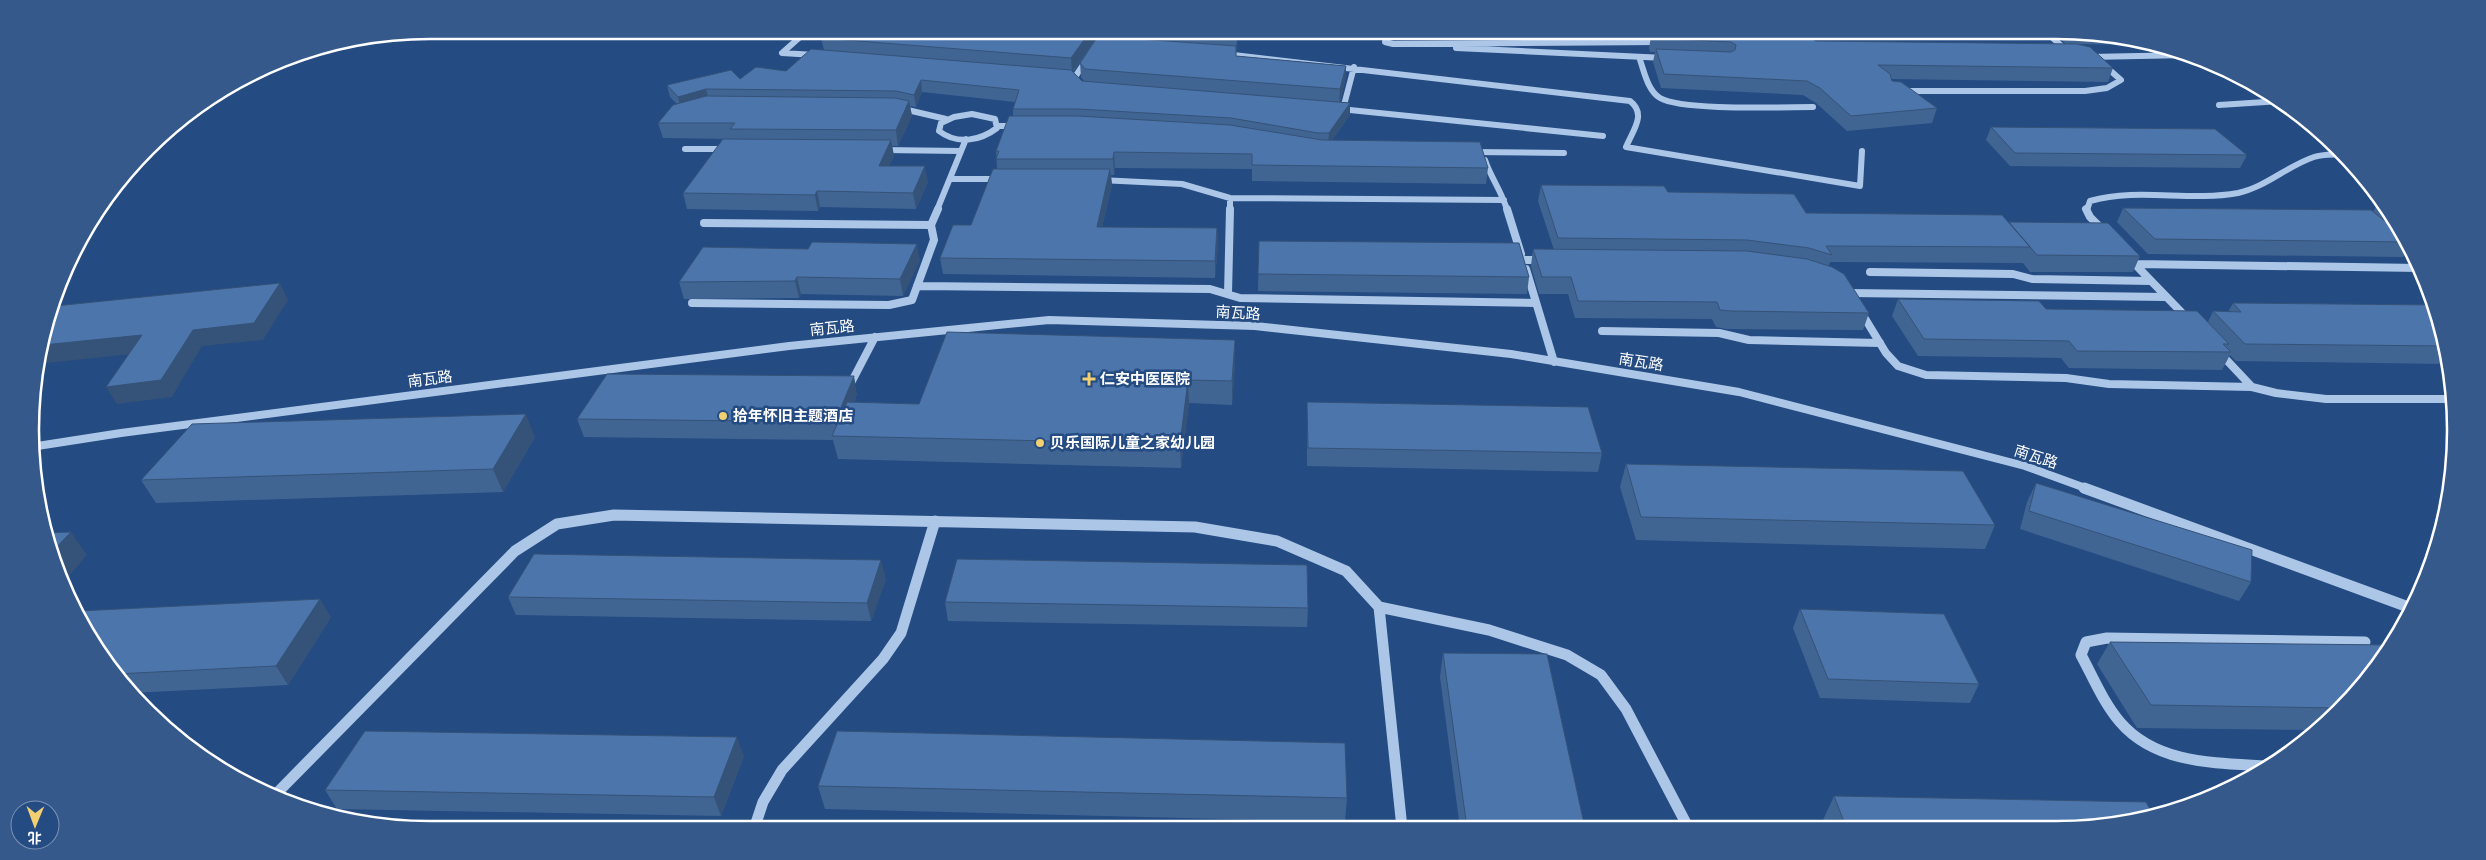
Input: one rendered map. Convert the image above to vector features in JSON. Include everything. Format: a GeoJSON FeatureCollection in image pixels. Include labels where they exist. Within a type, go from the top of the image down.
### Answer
{"type":"FeatureCollection","features":[{"type":"Feature","properties":{"kind":"street"},"geometry":{"type":"LineString","coordinates":[[797,39],[782,52],[821,56]]}},
{"type":"Feature","properties":{"kind":"street"},"geometry":{"type":"LineString","coordinates":[[1055,75],[1077,80],[1101,39]]}},
{"type":"Feature","properties":{"kind":"street"},"geometry":{"type":"LineString","coordinates":[[1386,39],[1385,42],[1483,51],[1668,58]]}},
{"type":"Feature","properties":{"kind":"street"},"geometry":{"type":"LineString","coordinates":[[1805,39],[1808,44]]}},
{"type":"Feature","properties":{"kind":"street"},"geometry":{"type":"LineString","coordinates":[[2054,39],[2066,51],[2074,53],[2054,53]]}},
{"type":"Feature","properties":{"kind":"street"},"geometry":{"type":"LineString","coordinates":[[1416,44],[1667,42]]}},
{"type":"Feature","properties":{"kind":"street"},"geometry":{"type":"LineString","coordinates":[[1097,45],[1107,45]]}},
{"type":"Feature","properties":{"kind":"street"},"geometry":{"type":"LineString","coordinates":[[1214,53],[1354,67],[1630,101],[1638,107],[1640,114],[1626,147],[1860,186],[1862,152]]}},
{"type":"Feature","properties":{"kind":"street"},"geometry":{"type":"LineString","coordinates":[[2081,56],[2095,58],[2135,54],[2165,55]]}},
{"type":"Feature","properties":{"kind":"street"},"geometry":{"type":"LineString","coordinates":[[1639,57],[1652,89],[1660,98],[1700,104],[1814,107]]}},
{"type":"Feature","properties":{"kind":"street"},"geometry":{"type":"LineString","coordinates":[[1900,91],[2085,91],[2107,88],[2121,80],[2095,58]]}},
{"type":"Feature","properties":{"kind":"street"},"geometry":{"type":"LineString","coordinates":[[1343,109],[1354,67]]}},
{"type":"Feature","properties":{"kind":"street"},"geometry":{"type":"LineString","coordinates":[[2219,105],[2268,102]]}},
{"type":"Feature","properties":{"kind":"street"},"geometry":{"type":"LineString","coordinates":[[888,108],[898,108],[946,119],[962,115],[981,114],[995,119],[997,126],[993,132],[986,136],[966,140],[942,135],[939,127],[946,119]]}},
{"type":"Feature","properties":{"kind":"street"},"geometry":{"type":"LineString","coordinates":[[1333,109],[1603,136]]}},
{"type":"Feature","properties":{"kind":"street"},"geometry":{"type":"LineString","coordinates":[[997,126],[1025,126]]}},
{"type":"Feature","properties":{"kind":"street"},"geometry":{"type":"LineString","coordinates":[[692,303],[890,305],[912,300],[934,240],[931,225],[966,140]]}},
{"type":"Feature","properties":{"kind":"street"},"geometry":{"type":"LineString","coordinates":[[685,149],[734,150]]}},
{"type":"Feature","properties":{"kind":"street"},"geometry":{"type":"LineString","coordinates":[[872,150],[961,151]]}},
{"type":"Feature","properties":{"kind":"street"},"geometry":{"type":"LineString","coordinates":[[1463,152],[1564,153]]}},
{"type":"Feature","properties":{"kind":"street"},"geometry":{"type":"LineString","coordinates":[[1482,152],[1491,179],[1504,200],[1554,362]]}},
{"type":"Feature","properties":{"kind":"street"},"geometry":{"type":"LineString","coordinates":[[2109,237],[2090,217],[2086,208],[2090,201],[2100,197],[2130,193],[2205,195],[2241,192],[2306,160],[2334,154]]}},
{"type":"Feature","properties":{"kind":"street"},"geometry":{"type":"LineString","coordinates":[[950,179],[1009,179]]}},
{"type":"Feature","properties":{"kind":"street"},"geometry":{"type":"LineString","coordinates":[[1088,180],[1156,180],[1180,183],[1200,187],[1230,198],[1504,200]]}},
{"type":"Feature","properties":{"kind":"street"},"geometry":{"type":"LineString","coordinates":[[1228,294],[1230,198]]}},
{"type":"Feature","properties":{"kind":"street"},"geometry":{"type":"LineString","coordinates":[[704,223],[931,225]]}},
{"type":"Feature","properties":{"kind":"street"},"geometry":{"type":"LineString","coordinates":[[2122,251],[2192,325]]}},
{"type":"Feature","properties":{"kind":"street"},"geometry":{"type":"LineString","coordinates":[[1523,260],[1552,260]]}},
{"type":"Feature","properties":{"kind":"street"},"geometry":{"type":"LineString","coordinates":[[2135,264],[2412,268]]}},
{"type":"Feature","properties":{"kind":"street"},"geometry":{"type":"LineString","coordinates":[[1870,272],[2013,274],[2032,280],[2151,281]]}},
{"type":"Feature","properties":{"kind":"street"},"geometry":{"type":"LineString","coordinates":[[918,286],[1210,289],[1240,298],[1536,303]]}},
{"type":"Feature","properties":{"kind":"street"},"geometry":{"type":"LineString","coordinates":[[1847,290],[2166,297]]}},
{"type":"Feature","properties":{"kind":"street"},"geometry":{"type":"LineString","coordinates":[[1847,290],[1880,343],[1898,366],[1926,374],[2066,378],[2109,384],[2252,387],[2274,394],[2307,398],[2446,399]]}},
{"type":"Feature","properties":{"kind":"street","name":"南瓦路"},"geometry":{"type":"LineString","coordinates":[[40,446],[121,433],[789,346],[1049,320],[1255,326],[1511,354],[1738,392],[2025,466],[2405,606]]}},
{"type":"Feature","properties":{"kind":"street"},"geometry":{"type":"LineString","coordinates":[[1602,331],[1719,333],[1749,340],[1880,343]]}},
{"type":"Feature","properties":{"kind":"street"},"geometry":{"type":"LineString","coordinates":[[831,383],[851,383],[875,338]]}},
{"type":"Feature","properties":{"kind":"street"},"geometry":{"type":"LineString","coordinates":[[2212,346],[2252,387]]}},
{"type":"Feature","properties":{"kind":"street"},"geometry":{"type":"LineString","coordinates":[[628,375],[632,366]]}},
{"type":"Feature","properties":{"kind":"street"},"geometry":{"type":"LineString","coordinates":[[279,791],[515,551],[556,524],[614,515],[1195,527],[1277,541],[1346,571],[1379,607],[1489,630],[1567,655],[1601,675],[1626,709],[1685,821]]}},
{"type":"Feature","properties":{"kind":"street"},"geometry":{"type":"LineString","coordinates":[[757,821],[763,802],[782,770],[883,660],[901,633],[935,522]]}},
{"type":"Feature","properties":{"kind":"street"},"geometry":{"type":"LineString","coordinates":[[1379,607],[1401,821]]}},
{"type":"Feature","properties":{"kind":"street"},"geometry":{"type":"LineString","coordinates":[[2257,766],[2195,762],[2150,748],[2120,722],[2081,655],[2086,642],[2107,638],[2365,642]]}},
{"type":"Feature","properties":{"kind":"building"},"geometry":{"type":"Polygon","coordinates":[[[834,39],[1085,39],[1071,58],[834,39]]]}},
{"type":"Feature","properties":{"kind":"building"},"geometry":{"type":"Polygon","coordinates":[[[1096,39],[1139,39],[1236,46],[1236,56],[1346,66],[1340,89],[1085,69],[1080,63],[1096,39]]]}},
{"type":"Feature","properties":{"kind":"building"},"geometry":{"type":"Polygon","coordinates":[[[1672,39],[1814,39],[1815,41],[2077,44],[2090,47],[2113,68],[1878,65],[1890,74],[1892,81],[1901,82],[1937,108],[1851,116],[1820,88],[1807,81],[1664,74],[1656,49],[1731,52],[1735,50],[1736,45],[1731,42],[1672,39]]]}},
{"type":"Feature","properties":{"kind":"building"},"geometry":{"type":"Polygon","coordinates":[[[811,49],[1071,70],[1082,81],[1350,103],[1329,133],[1318,133],[1231,118],[1078,109],[1013,109],[1019,90],[921,80],[914,95],[896,91],[706,89],[678,97],[667,85],[731,70],[740,79],[756,67],[786,71],[811,49]]]}},
{"type":"Feature","properties":{"kind":"building"},"geometry":{"type":"Polygon","coordinates":[[[706,96],[895,98],[909,101],[896,130],[730,129],[735,123],[658,123],[673,105],[706,96]]]}},
{"type":"Feature","properties":{"kind":"building"},"geometry":{"type":"Polygon","coordinates":[[[1009,116],[1078,116],[1230,125],[1322,140],[1480,142],[1488,168],[1252,165],[1252,154],[1114,152],[1113,159],[996,159],[999,151],[996,151],[1009,116]]]}},
{"type":"Feature","properties":{"kind":"building"},"geometry":{"type":"Polygon","coordinates":[[[1991,127],[2215,129],[2247,155],[2015,153],[1991,127]]]}},
{"type":"Feature","properties":{"kind":"building"},"geometry":{"type":"Polygon","coordinates":[[[723,139],[891,140],[879,166],[925,166],[913,193],[817,191],[815,195],[683,193],[723,139]]]}},
{"type":"Feature","properties":{"kind":"building"},"geometry":{"type":"Polygon","coordinates":[[[993,169],[1110,169],[1097,227],[1217,228],[1215,261],[940,258],[953,225],[971,225],[993,169]]]}},
{"type":"Feature","properties":{"kind":"building"},"geometry":{"type":"Polygon","coordinates":[[[1541,185],[1664,186],[1668,192],[1794,194],[1806,213],[2002,215],[2030,247],[1826,246],[1832,255],[1809,248],[1747,240],[1558,238],[1541,185]]]}},
{"type":"Feature","properties":{"kind":"building"},"geometry":{"type":"Polygon","coordinates":[[[2123,208],[2371,210],[2388,224],[2399,242],[2155,239],[2123,208]]]}},
{"type":"Feature","properties":{"kind":"building"},"geometry":{"type":"Polygon","coordinates":[[[2009,222],[2108,223],[2140,256],[2037,255],[2009,222]]]}},
{"type":"Feature","properties":{"kind":"building"},"geometry":{"type":"Polygon","coordinates":[[[1259,241],[1519,243],[1529,277],[1258,274],[1259,241]]]}},
{"type":"Feature","properties":{"kind":"building"},"geometry":{"type":"Polygon","coordinates":[[[812,242],[917,244],[900,279],[797,277],[795,281],[679,282],[703,247],[808,249],[812,242]]]}},
{"type":"Feature","properties":{"kind":"building"},"geometry":{"type":"Polygon","coordinates":[[[1533,249],[1747,251],[1807,259],[1832,267],[1844,274],[1869,313],[1731,311],[1720,310],[1717,302],[1578,301],[1571,277],[1542,277],[1533,249]]]}},
{"type":"Feature","properties":{"kind":"building"},"geometry":{"type":"Polygon","coordinates":[[[280,283],[254,323],[193,330],[161,380],[106,387],[142,335],[48,344],[60,306],[280,283]]]}},
{"type":"Feature","properties":{"kind":"building"},"geometry":{"type":"Polygon","coordinates":[[[1898,299],[2039,301],[2046,309],[2197,311],[2229,344],[2223,344],[2231,352],[2077,351],[2069,341],[1924,339],[1898,299]]]}},
{"type":"Feature","properties":{"kind":"building"},"geometry":{"type":"Polygon","coordinates":[[[2233,303],[2426,305],[2438,346],[2245,344],[2213,311],[2241,312],[2233,303]]]}},
{"type":"Feature","properties":{"kind":"building"},"geometry":{"type":"Polygon","coordinates":[[[947,332],[1235,340],[1232,381],[1188,380],[1180,444],[832,436],[847,402],[919,404],[947,332]]]}},
{"type":"Feature","properties":{"kind":"building"},"geometry":{"type":"Polygon","coordinates":[[[607,374],[854,376],[835,422],[577,419],[607,374]]]}},
{"type":"Feature","properties":{"kind":"building"},"geometry":{"type":"Polygon","coordinates":[[[1307,402],[1588,407],[1602,453],[1308,448],[1307,402]]]}},
{"type":"Feature","properties":{"kind":"building"},"geometry":{"type":"Polygon","coordinates":[[[526,414],[493,469],[141,480],[192,424],[526,414]]]}},
{"type":"Feature","properties":{"kind":"building"},"geometry":{"type":"Polygon","coordinates":[[[1626,464],[1963,471],[1995,525],[1641,517],[1626,464]]]}},
{"type":"Feature","properties":{"kind":"building"},"geometry":{"type":"Polygon","coordinates":[[[2036,483],[2252,550],[2251,582],[2029,511],[2036,483]]]}},
{"type":"Feature","properties":{"kind":"building"},"geometry":{"type":"Polygon","coordinates":[[[71,532],[57,547],[53,533],[71,532]]]}},
{"type":"Feature","properties":{"kind":"building"},"geometry":{"type":"Polygon","coordinates":[[[534,554],[881,560],[867,603],[508,597],[534,554]]]}},
{"type":"Feature","properties":{"kind":"building"},"geometry":{"type":"Polygon","coordinates":[[[957,559],[1307,565],[1308,608],[945,602],[957,559]]]}},
{"type":"Feature","properties":{"kind":"building"},"geometry":{"type":"Polygon","coordinates":[[[320,599],[276,666],[124,674],[91,626],[83,611],[320,599]]]}},
{"type":"Feature","properties":{"kind":"building"},"geometry":{"type":"Polygon","coordinates":[[[1800,609],[1944,614],[1979,684],[1828,679],[1800,609]]]}},
{"type":"Feature","properties":{"kind":"building"},"geometry":{"type":"Polygon","coordinates":[[[2110,642],[2382,645],[2350,688],[2332,708],[2151,705],[2110,642]]]}},
{"type":"Feature","properties":{"kind":"building"},"geometry":{"type":"Polygon","coordinates":[[[1443,653],[1547,654],[1583,821],[1466,821],[1443,653]]]}},
{"type":"Feature","properties":{"kind":"building"},"geometry":{"type":"Polygon","coordinates":[[[365,731],[737,737],[714,797],[325,790],[365,731]]]}},
{"type":"Feature","properties":{"kind":"building"},"geometry":{"type":"Polygon","coordinates":[[[837,731],[1345,743],[1347,798],[818,786],[837,731]]]}},
{"type":"Feature","properties":{"kind":"building"},"geometry":{"type":"Polygon","coordinates":[[[1834,796],[2146,802],[2150,810],[2107,818],[2056,821],[1844,821],[1834,796]]]}},
{"type":"Feature","properties":{"kind":"place","name":"仁安中医医院"},"geometry":{"type":"Point","coordinates":[1089,379]}},
{"type":"Feature","properties":{"kind":"place","name":"拾年怀旧主题酒店"},"geometry":{"type":"Point","coordinates":[723,416]}},
{"type":"Feature","properties":{"kind":"place","name":"贝乐国际儿童之家幼儿园"},"geometry":{"type":"Point","coordinates":[1040,443]}}]}
